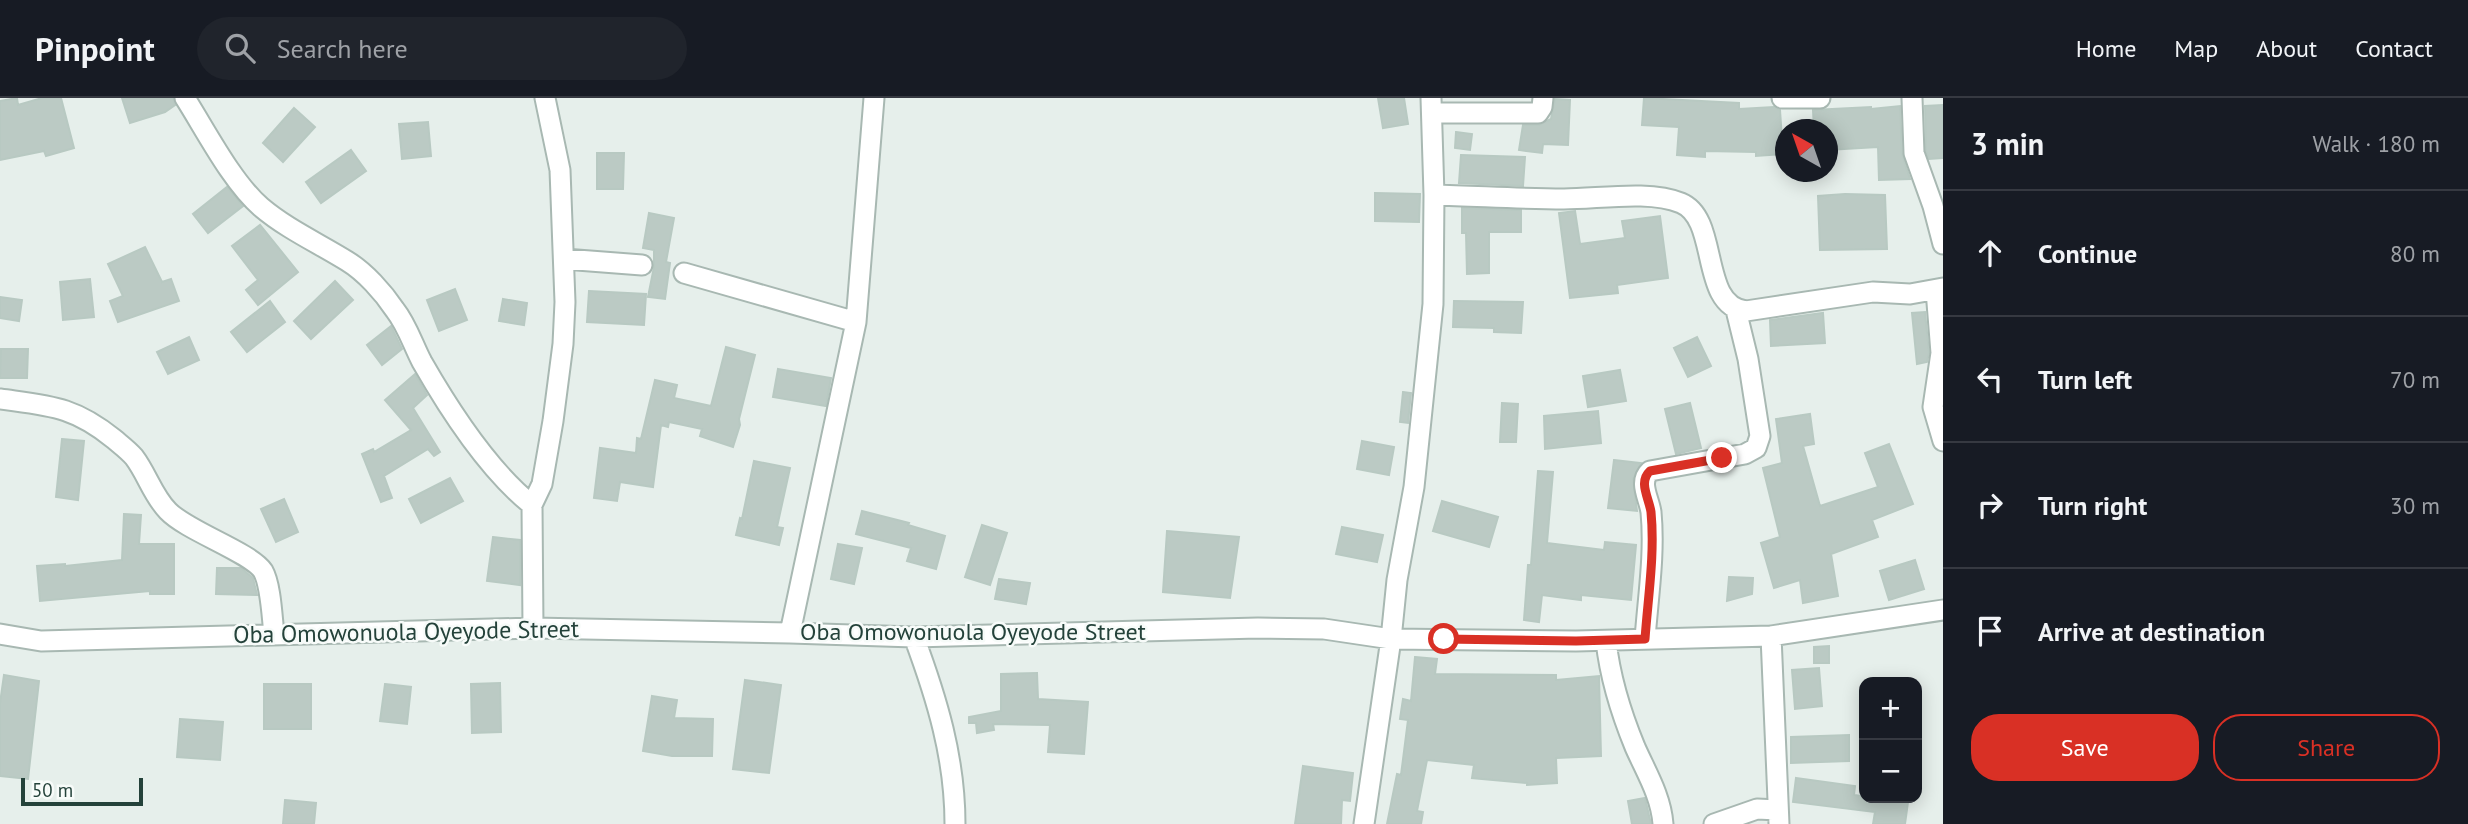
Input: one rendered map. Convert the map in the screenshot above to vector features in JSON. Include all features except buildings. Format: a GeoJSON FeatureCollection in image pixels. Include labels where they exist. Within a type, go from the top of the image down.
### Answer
{"type":"FeatureCollection","features":[{"type":"Feature","properties":{"kind":"street"},"geometry":{"type":"LineString","coordinates":[[185,98],[243,187],[260,206],[288,227],[349,262],[381,293],[397,312],[442,397],[485,456],[517,494],[532,505]]}},
{"type":"Feature","properties":{"kind":"street"},"geometry":{"type":"LineString","coordinates":[[533,628],[532,505],[542,484],[563,344],[564,259],[560,170],[544,98]]}},
{"type":"Feature","properties":{"kind":"street"},"geometry":{"type":"LineString","coordinates":[[790,633],[856,322],[874,98]]}},
{"type":"Feature","properties":{"kind":"street"},"geometry":{"type":"LineString","coordinates":[[1364,824],[1397,580],[1414,487],[1433,304],[1434,195],[1431,106],[1538,113],[1543,98]]}},
{"type":"Feature","properties":{"kind":"street"},"geometry":{"type":"LineString","coordinates":[[1782,98],[1820,98]]}},
{"type":"Feature","properties":{"kind":"street"},"geometry":{"type":"LineString","coordinates":[[1912,98],[1914,153],[1943,244]]}},
{"type":"Feature","properties":{"kind":"street"},"geometry":{"type":"LineString","coordinates":[[1434,195],[1563,199],[1660,197],[1685,204],[1702,226],[1711,266],[1725,302],[1737,310],[1746,311],[1873,292],[1910,294],[1939,289],[1941,353],[1933,407],[1943,441]]}},
{"type":"Feature","properties":{"kind":"street"},"geometry":{"type":"LineString","coordinates":[[564,259],[642,265]]}},
{"type":"Feature","properties":{"kind":"street"},"geometry":{"type":"LineString","coordinates":[[684,273],[856,322]]}},
{"type":"Feature","properties":{"kind":"street"},"geometry":{"type":"LineString","coordinates":[[1645,639],[1653,548],[1651,510],[1644,483],[1645,475],[1650,471],[1745,454],[1756,448],[1760,436],[1737,310]]}},
{"type":"Feature","properties":{"kind":"street"},"geometry":{"type":"LineString","coordinates":[[0,399],[63,408],[85,417],[132,454],[169,513],[249,559],[263,571],[274,634]]}},
{"type":"Feature","properties":{"kind":"street","name":"Oba Omowonuola Oyeyode Street"},"geometry":{"type":"LineString","coordinates":[[0,634],[41,641],[533,628],[914,638],[1258,628],[1324,629],[1391,639],[1606,641],[1771,636],[1943,610]]}},
{"type":"Feature","properties":{"kind":"street"},"geometry":{"type":"LineString","coordinates":[[1714,824],[1756,809],[1779,817],[1771,636]]}},
{"type":"Feature","properties":{"kind":"street"},"geometry":{"type":"LineString","coordinates":[[914,638],[936,695],[944,726],[951,761],[955,824]]}},
{"type":"Feature","properties":{"kind":"street"},"geometry":{"type":"LineString","coordinates":[[1606,641],[1608,664],[1618,700],[1657,795],[1664,824]]}},
{"type":"Feature","properties":{"kind":"route"},"geometry":{"type":"LineString","coordinates":[[1444,639],[1645,639],[1653,548],[1651,510],[1644,483],[1645,475],[1650,471],[1722,458]]}}]}
